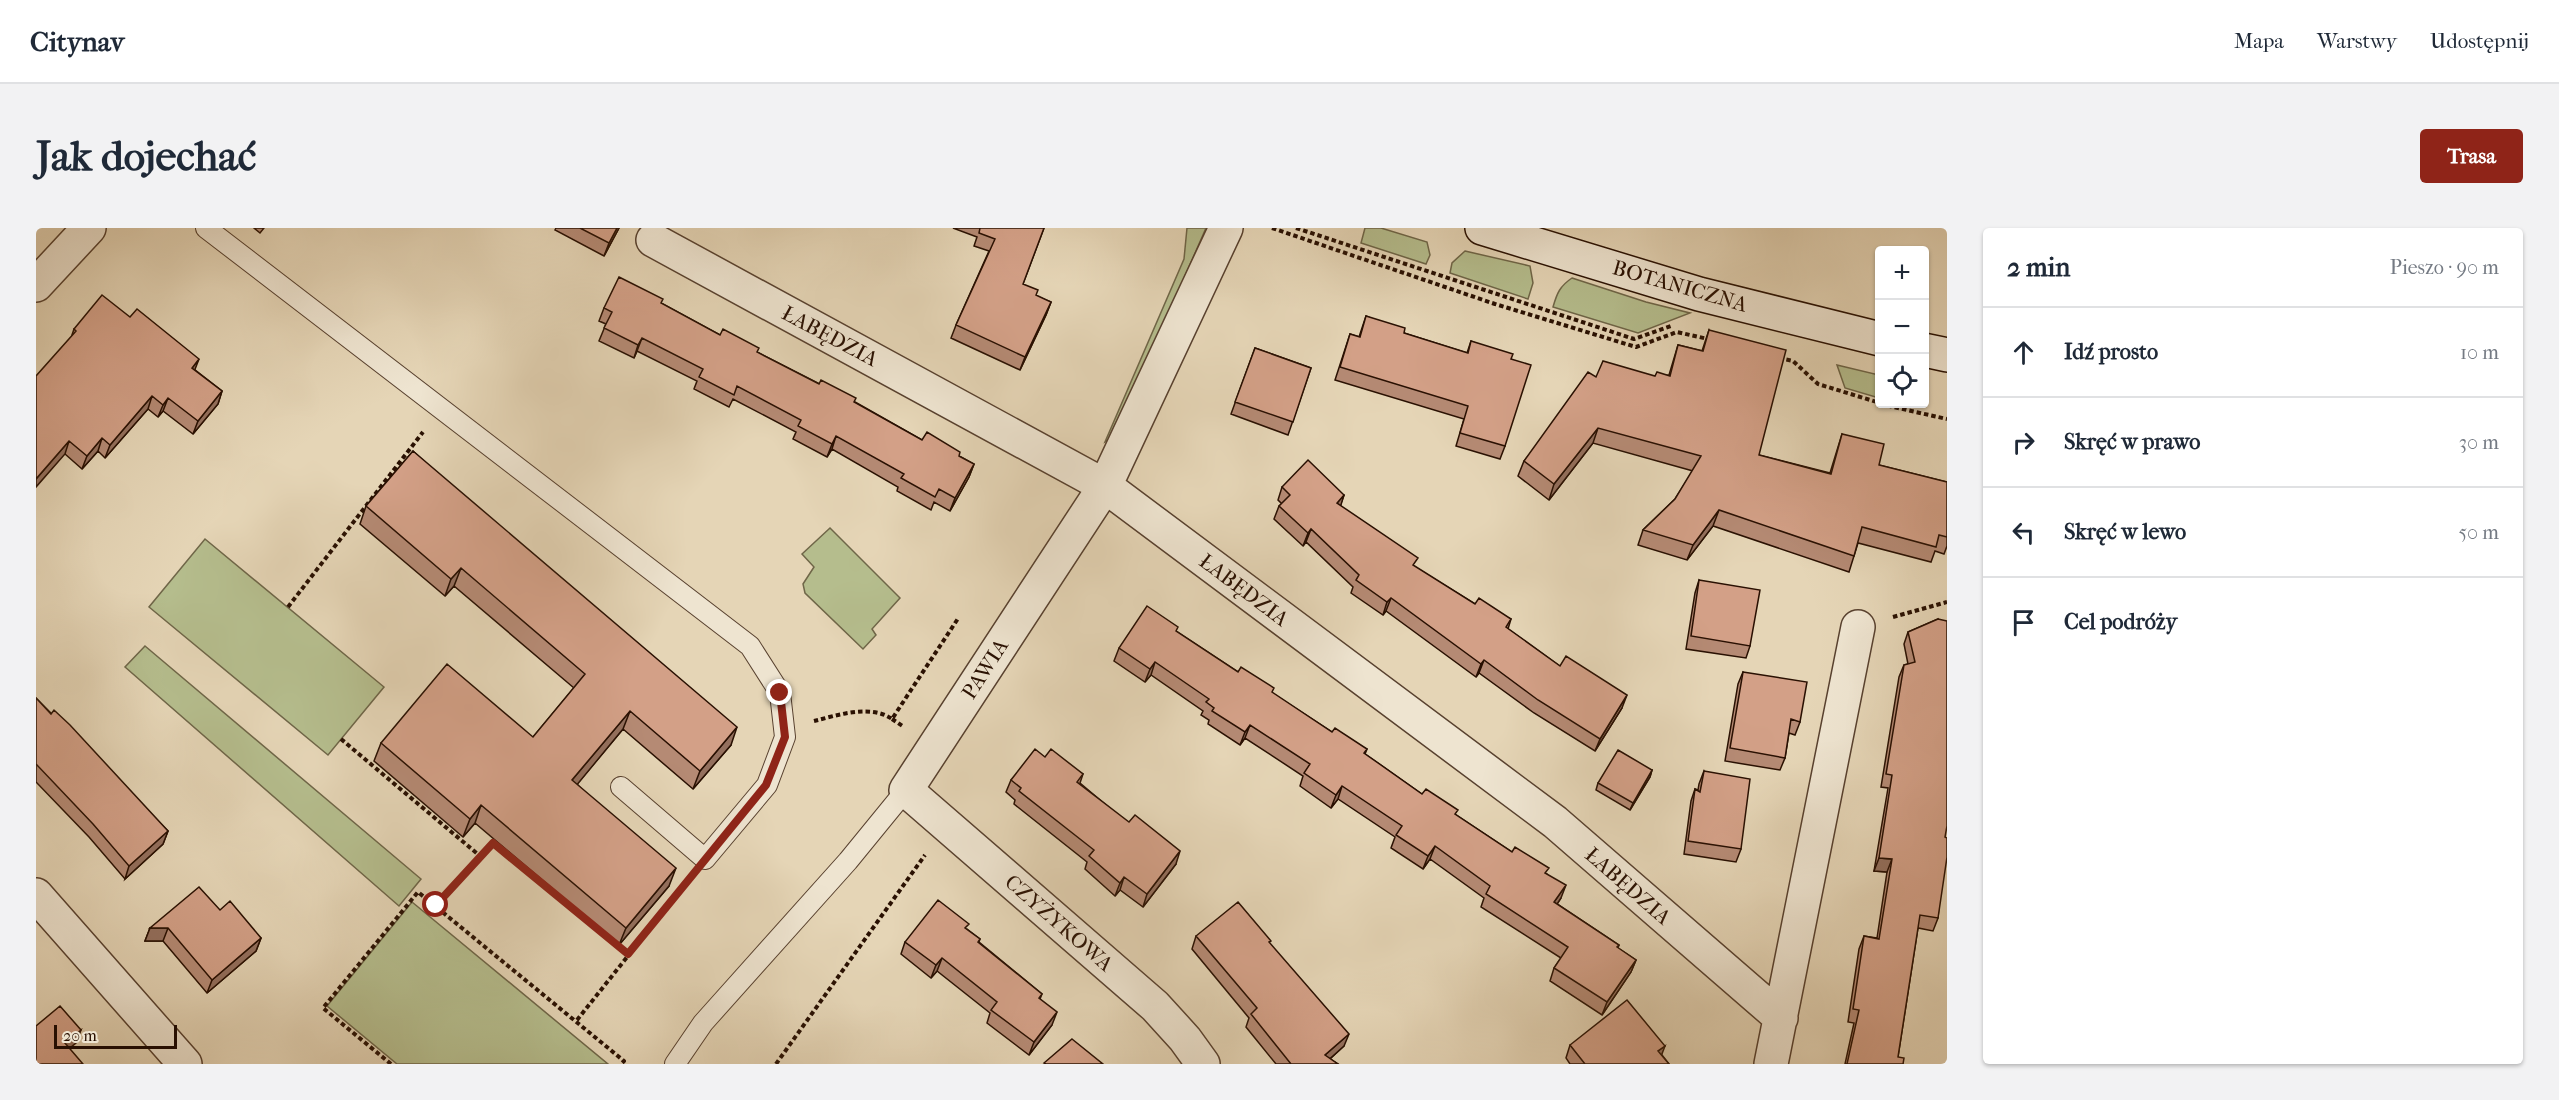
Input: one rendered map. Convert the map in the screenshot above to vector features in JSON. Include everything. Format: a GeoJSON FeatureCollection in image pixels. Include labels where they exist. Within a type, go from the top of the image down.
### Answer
{"type":"FeatureCollection","features":[{"type":"Feature","properties":{"kind":"street"},"geometry":{"type":"LineString","coordinates":[[36,285],[89,228]]}},
{"type":"Feature","properties":{"kind":"street","name":"PAWIA"},"geometry":{"type":"LineString","coordinates":[[906,790],[1105,486],[1226,228]]}},
{"type":"Feature","properties":{"kind":"street","name":"BOTANICZNA"},"geometry":{"type":"LineString","coordinates":[[1482,228],[1699,294],[1875,338]]}},
{"type":"Feature","properties":{"kind":"street","name":"ŁABĘDZIA"},"geometry":{"type":"LineString","coordinates":[[652,240],[1105,486],[1554,822],[1781,1018]]}},
{"type":"Feature","properties":{"kind":"street"},"geometry":{"type":"LineString","coordinates":[[1929,351],[1947,355]]}},
{"type":"Feature","properties":{"kind":"street"},"geometry":{"type":"LineString","coordinates":[[1771,1064],[1858,627]]}},
{"type":"Feature","properties":{"kind":"street","name":"CZYŻYKOWA"},"geometry":{"type":"LineString","coordinates":[[906,790],[1155,1006],[1185,1039],[1203,1064]]}},
{"type":"Feature","properties":{"kind":"street"},"geometry":{"type":"LineString","coordinates":[[36,895],[185,1064]]}},
{"type":"Feature","properties":{"kind":"lane"},"geometry":{"type":"LineString","coordinates":[[206,228],[750,646],[780,693],[785,737],[766,785],[705,859],[621,788]]}},
{"type":"Feature","properties":{"kind":"lane","name":"PAWIA"},"geometry":{"type":"LineString","coordinates":[[675,1064],[703,1023],[848,861],[906,790]]}},
{"type":"Feature","properties":{"kind":"path"},"geometry":{"type":"LineString","coordinates":[[1272,228],[1495,304],[1636,347],[1677,332],[1717,341]]}},
{"type":"Feature","properties":{"kind":"path"},"geometry":{"type":"LineString","coordinates":[[1296,228],[1634,339],[1678,324]]}},
{"type":"Feature","properties":{"kind":"path"},"geometry":{"type":"LineString","coordinates":[[1771,355],[1793,361],[1818,384],[1875,401]]}},
{"type":"Feature","properties":{"kind":"path"},"geometry":{"type":"LineString","coordinates":[[1901,408],[1947,419]]}},
{"type":"Feature","properties":{"kind":"path"},"geometry":{"type":"LineString","coordinates":[[288,607],[430,422]]}},
{"type":"Feature","properties":{"kind":"path"},"geometry":{"type":"LineString","coordinates":[[1858,627],[1947,602]]}},
{"type":"Feature","properties":{"kind":"path"},"geometry":{"type":"LineString","coordinates":[[820,720],[856,712],[882,712],[892,719],[959,617]]}},
{"type":"Feature","properties":{"kind":"path"},"geometry":{"type":"LineString","coordinates":[[341,740],[480,856]]}},
{"type":"Feature","properties":{"kind":"path"},"geometry":{"type":"LineString","coordinates":[[776,1064],[947,826]]}},
{"type":"Feature","properties":{"kind":"path"},"geometry":{"type":"LineString","coordinates":[[436,905],[493,843],[628,954]]}},
{"type":"Feature","properties":{"kind":"path"},"geometry":{"type":"LineString","coordinates":[[576,1021],[705,859]]}},
{"type":"Feature","properties":{"kind":"path"},"geometry":{"type":"LineString","coordinates":[[391,1064],[323,1008],[418,892],[624,1061],[621,1064]]}},
{"type":"Feature","properties":{"kind":"green space"},"geometry":{"type":"Polygon","coordinates":[[[1187,228],[1206,228],[1115,436],[1105,442],[1184,259],[1187,228]]]}},
{"type":"Feature","properties":{"kind":"green space"},"geometry":{"type":"Polygon","coordinates":[[[1365,228],[1381,228],[1427,242],[1430,255],[1426,264],[1361,243],[1365,228]]]}},
{"type":"Feature","properties":{"kind":"green space"},"geometry":{"type":"Polygon","coordinates":[[[1465,251],[1530,266],[1533,283],[1528,299],[1450,273],[1452,263],[1465,251]]]}},
{"type":"Feature","properties":{"kind":"green space"},"geometry":{"type":"Polygon","coordinates":[[[1572,278],[1646,302],[1690,313],[1638,333],[1553,307],[1560,290],[1572,278]]]}},
{"type":"Feature","properties":{"kind":"green space"},"geometry":{"type":"Polygon","coordinates":[[[1837,365],[1875,374],[1875,397],[1845,388],[1837,365]]]}},
{"type":"Feature","properties":{"kind":"green space"},"geometry":{"type":"Polygon","coordinates":[[[830,528],[900,598],[872,629],[876,635],[863,649],[805,593],[803,584],[814,567],[802,554],[830,528]]]}},
{"type":"Feature","properties":{"kind":"green space"},"geometry":{"type":"Polygon","coordinates":[[[205,539],[384,687],[328,755],[149,607],[205,539]]]}},
{"type":"Feature","properties":{"kind":"green space"},"geometry":{"type":"Polygon","coordinates":[[[145,646],[421,879],[399,906],[125,667],[145,646]]]}},
{"type":"Feature","properties":{"kind":"green space"},"geometry":{"type":"Polygon","coordinates":[[[412,902],[608,1064],[397,1064],[327,1006],[412,902]]]}},
{"type":"Feature","properties":{"kind":"building"},"geometry":{"type":"Polygon","coordinates":[[[580,228],[617,228],[609,243],[580,228]]]}},
{"type":"Feature","properties":{"kind":"building"},"geometry":{"type":"Polygon","coordinates":[[[980,228],[1044,228],[1023,284],[1038,290],[1036,295],[1051,302],[1025,357],[956,325],[995,239],[979,233],[980,228]]]}},
{"type":"Feature","properties":{"kind":"building"},"geometry":{"type":"Polygon","coordinates":[[[619,277],[663,299],[661,303],[720,335],[723,329],[759,348],[757,352],[819,384],[821,380],[856,398],[854,402],[922,440],[927,432],[960,452],[959,456],[974,464],[955,498],[939,489],[935,497],[901,478],[904,474],[836,436],[832,444],[798,426],[801,420],[737,386],[734,395],[699,377],[703,369],[642,338],[638,345],[604,328],[612,312],[604,308],[619,277]]]}},
{"type":"Feature","properties":{"kind":"building"},"geometry":{"type":"Polygon","coordinates":[[[102,295],[130,317],[137,309],[199,359],[192,368],[222,391],[198,421],[168,398],[163,405],[152,396],[110,445],[102,438],[87,456],[69,441],[36,479],[36,376],[76,331],[74,329],[102,295]]]}},
{"type":"Feature","properties":{"kind":"building"},"geometry":{"type":"Polygon","coordinates":[[[1366,316],[1405,328],[1404,333],[1468,353],[1471,341],[1513,354],[1511,359],[1531,365],[1505,446],[1460,433],[1468,406],[1340,367],[1350,334],[1360,337],[1366,316]]]}},
{"type":"Feature","properties":{"kind":"building"},"geometry":{"type":"Polygon","coordinates":[[[1709,330],[1786,350],[1759,455],[1831,474],[1842,434],[1884,444],[1879,465],[1947,482],[1947,537],[1939,535],[1936,547],[1862,527],[1854,556],[1719,510],[1693,545],[1643,530],[1675,499],[1701,456],[1598,428],[1554,484],[1524,461],[1588,372],[1596,377],[1603,361],[1655,376],[1657,372],[1670,376],[1678,345],[1703,351],[1709,330]]]}},
{"type":"Feature","properties":{"kind":"building"},"geometry":{"type":"Polygon","coordinates":[[[1255,348],[1311,368],[1293,422],[1235,402],[1255,348]]]}},
{"type":"Feature","properties":{"kind":"building"},"geometry":{"type":"Polygon","coordinates":[[[413,451],[737,727],[700,771],[630,711],[572,780],[676,868],[626,928],[481,805],[470,819],[381,743],[447,664],[533,737],[585,674],[461,568],[451,579],[366,506],[413,451]]]}},
{"type":"Feature","properties":{"kind":"building"},"geometry":{"type":"Polygon","coordinates":[[[1308,460],[1344,495],[1337,503],[1418,558],[1413,565],[1475,604],[1479,598],[1511,619],[1506,627],[1560,666],[1566,656],[1627,695],[1600,739],[1538,700],[1484,660],[1481,664],[1391,598],[1387,602],[1356,580],[1359,575],[1311,529],[1308,533],[1279,506],[1290,495],[1282,487],[1308,460]]]}},
{"type":"Feature","properties":{"kind":"building"},"geometry":{"type":"Polygon","coordinates":[[[1699,580],[1760,590],[1750,646],[1691,636],[1699,580]]]}},
{"type":"Feature","properties":{"kind":"building"},"geometry":{"type":"Polygon","coordinates":[[[1147,606],[1178,627],[1176,631],[1238,672],[1241,667],[1274,688],[1272,692],[1332,732],[1335,728],[1367,749],[1364,753],[1422,794],[1426,789],[1458,810],[1455,814],[1512,852],[1515,847],[1549,868],[1545,873],[1566,885],[1554,902],[1619,945],[1617,947],[1636,960],[1607,1002],[1554,968],[1568,947],[1486,894],[1490,886],[1435,846],[1428,856],[1396,835],[1402,826],[1342,786],[1336,795],[1304,773],[1310,764],[1250,725],[1245,732],[1212,711],[1214,708],[1206,702],[1209,699],[1155,662],[1150,669],[1119,648],[1147,606]]]}},
{"type":"Feature","properties":{"kind":"building"},"geometry":{"type":"Polygon","coordinates":[[[1938,619],[1947,621],[1947,826],[1945,837],[1947,838],[1947,857],[1938,918],[1920,915],[1898,1057],[1904,1058],[1903,1064],[1847,1064],[1859,1010],[1853,1009],[1864,936],[1879,939],[1892,859],[1879,858],[1892,775],[1886,774],[1904,665],[1915,662],[1908,632],[1938,619]]]}},
{"type":"Feature","properties":{"kind":"building"},"geometry":{"type":"Polygon","coordinates":[[[1743,672],[1807,682],[1800,722],[1791,719],[1785,758],[1730,748],[1743,672]]]}},
{"type":"Feature","properties":{"kind":"building"},"geometry":{"type":"Polygon","coordinates":[[[36,698],[51,714],[54,710],[70,725],[168,831],[129,866],[36,764],[36,698]]]}},
{"type":"Feature","properties":{"kind":"building"},"geometry":{"type":"Polygon","coordinates":[[[1035,749],[1045,757],[1051,749],[1083,774],[1077,782],[1129,822],[1135,815],[1180,851],[1147,894],[1124,877],[1120,883],[1089,856],[1094,850],[1019,791],[1021,788],[1011,780],[1035,749]]]}},
{"type":"Feature","properties":{"kind":"building"},"geometry":{"type":"Polygon","coordinates":[[[1618,750],[1652,770],[1633,803],[1598,783],[1618,750]]]}},
{"type":"Feature","properties":{"kind":"building"},"geometry":{"type":"Polygon","coordinates":[[[1704,771],[1750,779],[1741,849],[1688,841],[1695,789],[1700,792],[1704,771]]]}},
{"type":"Feature","properties":{"kind":"building"},"geometry":{"type":"Polygon","coordinates":[[[199,887],[220,910],[230,901],[261,938],[212,980],[168,928],[150,928],[199,887]]]}},
{"type":"Feature","properties":{"kind":"building"},"geometry":{"type":"Polygon","coordinates":[[[938,900],[969,924],[965,928],[980,939],[978,942],[1042,994],[1039,998],[1057,1012],[1034,1042],[991,1010],[997,1002],[942,958],[936,965],[905,942],[938,900]]]}},
{"type":"Feature","properties":{"kind":"building"},"geometry":{"type":"Polygon","coordinates":[[[1238,902],[1271,941],[1269,942],[1349,1034],[1325,1055],[1338,1064],[1291,1064],[1251,1014],[1257,1008],[1196,936],[1238,902]]]}},
{"type":"Feature","properties":{"kind":"building"},"geometry":{"type":"Polygon","coordinates":[[[1627,1000],[1665,1046],[1658,1051],[1669,1064],[1585,1064],[1570,1045],[1627,1000]]]}},
{"type":"Feature","properties":{"kind":"building"},"geometry":{"type":"Polygon","coordinates":[[[60,1006],[81,1030],[65,1043],[83,1064],[36,1064],[36,1026],[60,1006]]]}},
{"type":"Feature","properties":{"kind":"building"},"geometry":{"type":"Polygon","coordinates":[[[1072,1039],[1103,1064],[1044,1063],[1072,1039]]]}},
{"type":"Feature","properties":{"kind":"route"},"geometry":{"type":"LineString","coordinates":[[436,905],[493,843],[628,954],[766,785],[785,737],[780,693]]}}]}
